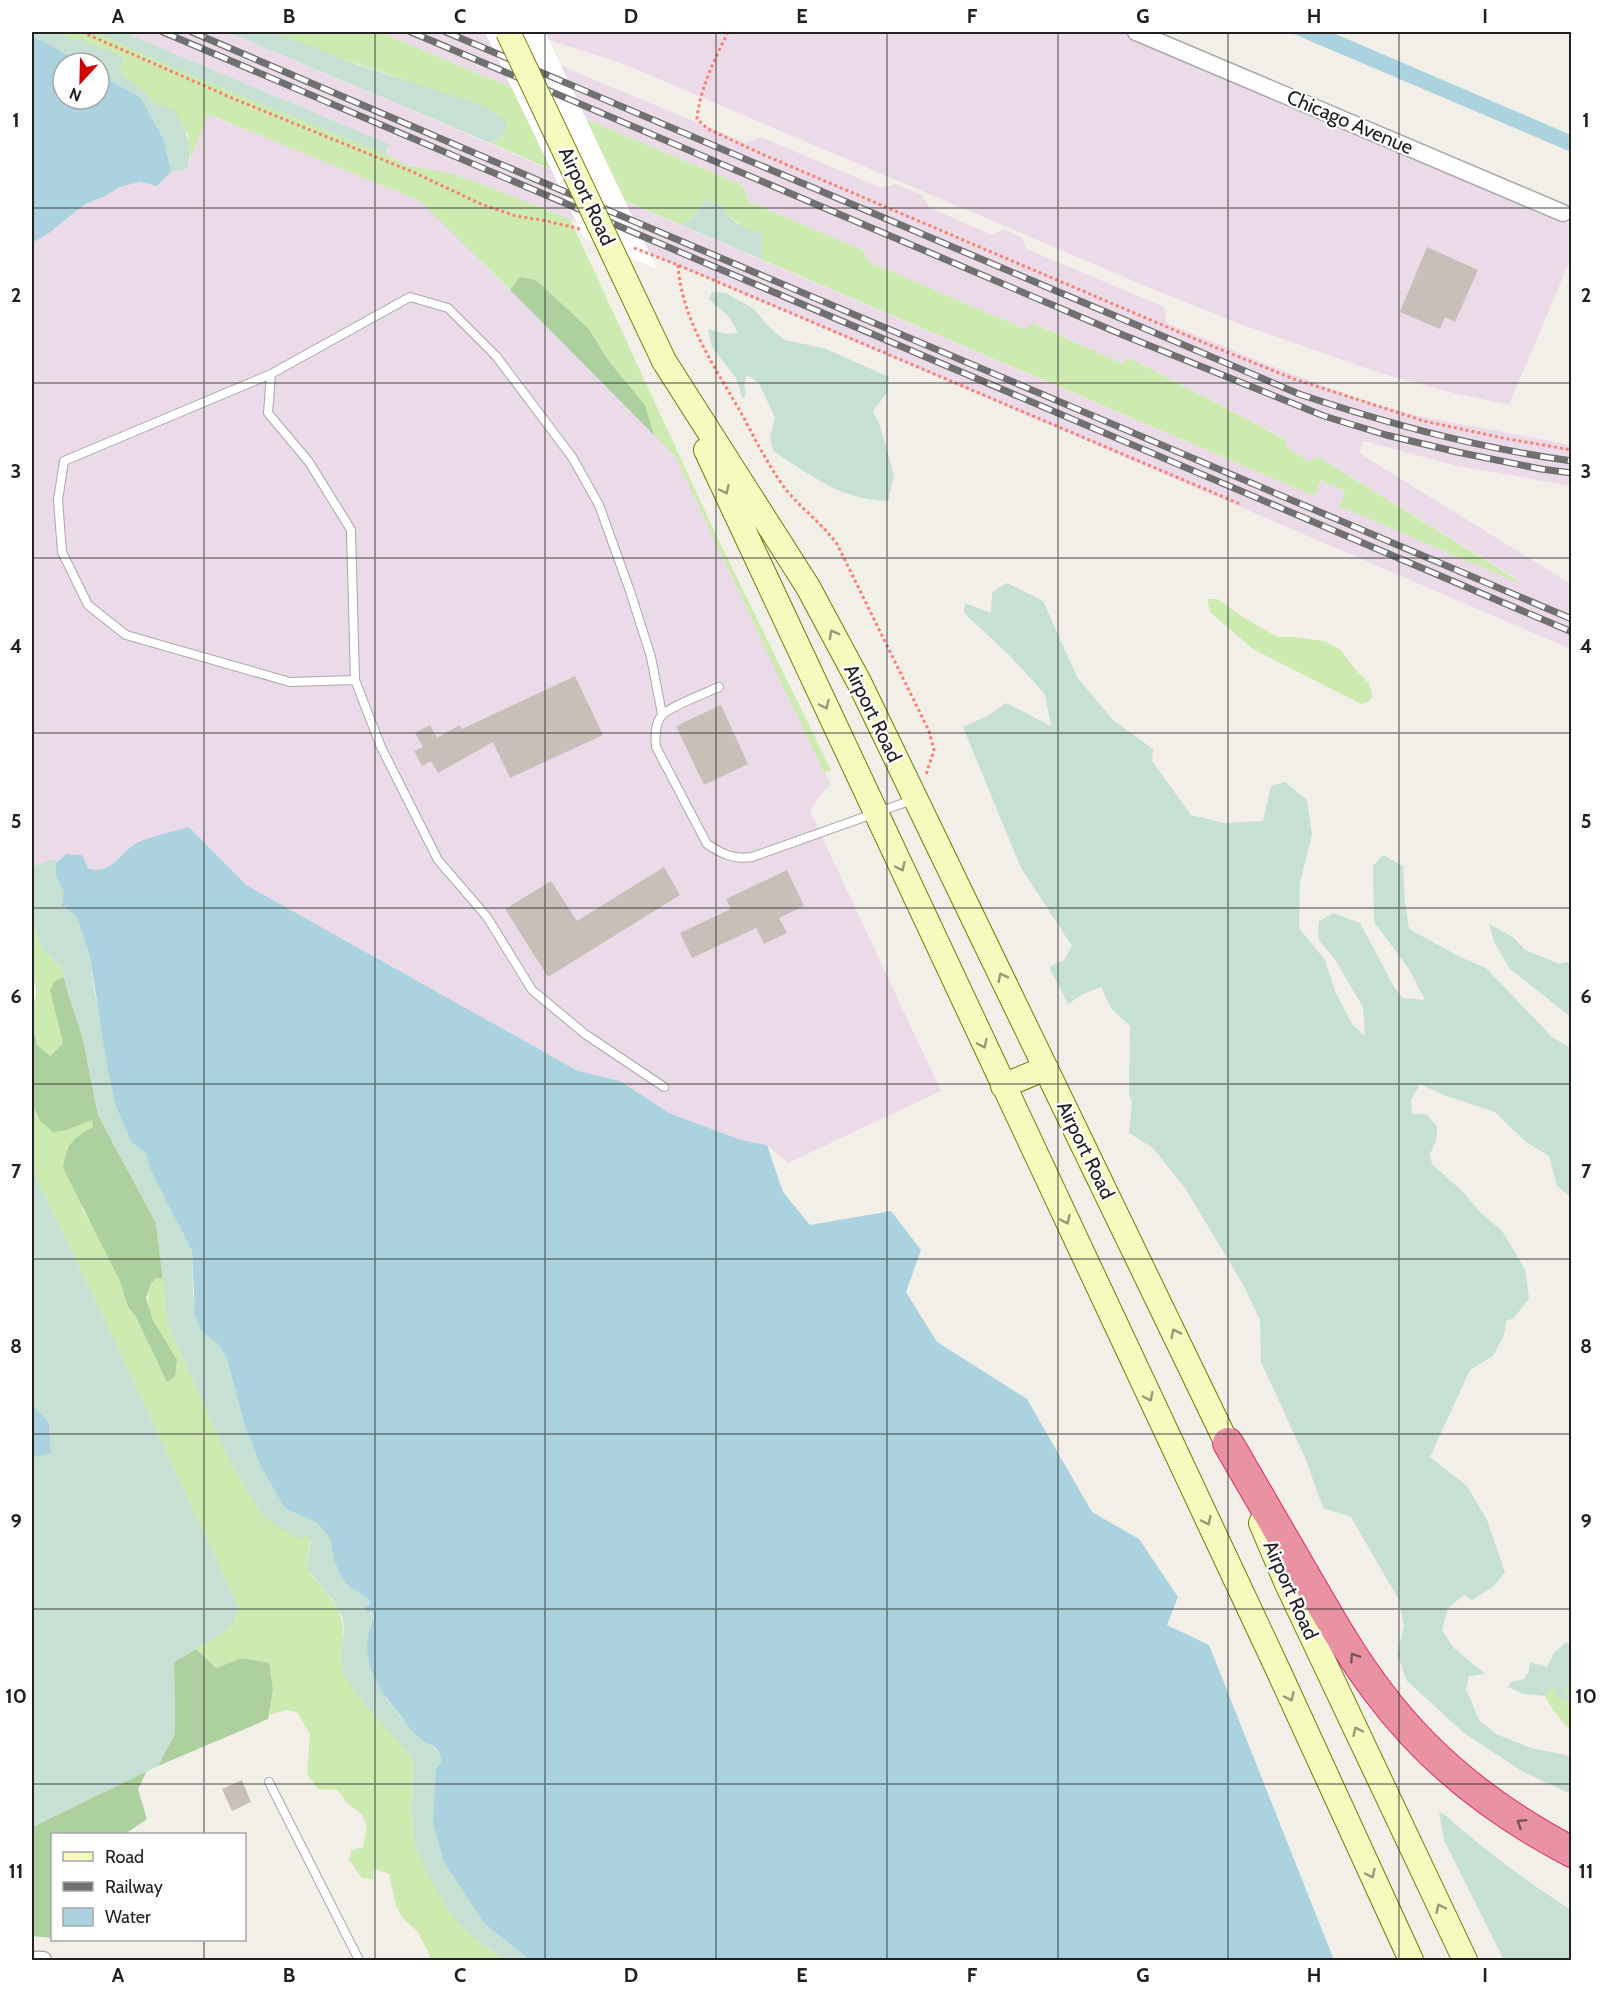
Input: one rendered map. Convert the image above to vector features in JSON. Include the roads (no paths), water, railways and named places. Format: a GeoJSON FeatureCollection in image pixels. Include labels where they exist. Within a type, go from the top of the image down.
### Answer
{"type":"FeatureCollection","features":[{"type":"Feature","properties":{"kind":"highway"},"geometry":{"type":"LineString","coordinates":[[1228,1443],[1337,1632],[1362,1670],[1400,1719],[1447,1766],[1484,1797],[1522,1824],[1572,1852]]}},
{"type":"Feature","properties":{"kind":"main road","name":"Airport Road"},"geometry":{"type":"LineString","coordinates":[[508,32],[1279,1672],[1411,1960]]}},
{"type":"Feature","properties":{"kind":"main road","name":"Airport Road"},"geometry":{"type":"LineString","coordinates":[[664,361],[808,587],[860,684],[1228,1443],[1287,1584],[1465,1960]]}},
{"type":"Feature","properties":{"kind":"main road"},"geometry":{"type":"LineString","coordinates":[[1003,1086],[1046,1068]]}},
{"type":"Feature","properties":{"kind":"street","name":"Chicago Avenue"},"geometry":{"type":"LineString","coordinates":[[1136,32],[1567,214]]}},
{"type":"Feature","properties":{"kind":"street"},"geometry":{"type":"LineString","coordinates":[[32,1960],[43,1960]]}},
{"type":"Feature","properties":{"kind":"lane"},"geometry":{"type":"LineString","coordinates":[[355,680],[290,682],[126,635],[88,605],[62,552],[58,500],[64,460],[271,374],[410,297],[448,308],[496,356],[572,457],[599,505],[651,657],[662,714],[657,725],[656,747],[707,844],[720,853],[742,859],[916,799]]}},
{"type":"Feature","properties":{"kind":"lane"},"geometry":{"type":"LineString","coordinates":[[271,374],[268,413],[309,462],[351,530],[355,680],[381,747],[438,860],[487,916],[532,990],[585,1034],[664,1087]]}},
{"type":"Feature","properties":{"kind":"lane"},"geometry":{"type":"LineString","coordinates":[[662,714],[719,687]]}},
{"type":"Feature","properties":{"kind":"lane"},"geometry":{"type":"LineString","coordinates":[[269,1782],[359,1960]]}},
{"type":"Feature","properties":{"kind":"water"},"geometry":{"type":"Polygon","coordinates":[[[1289,32],[1331,32],[1571,135],[1571,152],[1289,32]]]}},
{"type":"Feature","properties":{"kind":"water"},"geometry":{"type":"Polygon","coordinates":[[[32,37],[60,51],[51,51],[51,111],[111,111],[111,81],[141,98],[164,140],[171,172],[157,186],[140,182],[120,187],[85,204],[49,233],[32,243],[32,37]]]}},
{"type":"Feature","properties":{"kind":"water"},"geometry":{"type":"Polygon","coordinates":[[[189,827],[246,885],[578,1071],[620,1081],[669,1113],[741,1140],[767,1145],[783,1192],[810,1225],[891,1211],[921,1250],[906,1292],[937,1342],[1027,1399],[1092,1512],[1139,1539],[1178,1597],[1167,1625],[1209,1645],[1334,1960],[530,1960],[485,1924],[444,1862],[433,1822],[436,1769],[442,1762],[441,1756],[433,1746],[413,1732],[376,1682],[368,1658],[369,1631],[374,1617],[364,1606],[370,1604],[368,1599],[350,1587],[340,1574],[333,1557],[330,1538],[317,1523],[285,1508],[261,1467],[244,1423],[227,1359],[218,1344],[202,1332],[195,1316],[192,1251],[150,1169],[146,1152],[132,1143],[116,1106],[108,1071],[90,957],[77,917],[62,905],[64,892],[56,876],[56,863],[66,854],[82,855],[88,868],[103,869],[139,842],[189,827]]]}},
{"type":"Feature","properties":{"kind":"water"},"geometry":{"type":"Polygon","coordinates":[[[32,1404],[49,1423],[51,1453],[36,1457],[32,1455],[32,1404]]]}},
{"type":"Feature","properties":{"kind":"railway"},"geometry":{"type":"LineString","coordinates":[[163,32],[1572,632]]}},
{"type":"Feature","properties":{"kind":"railway"},"geometry":{"type":"LineString","coordinates":[[192,32],[1572,619]]}},
{"type":"Feature","properties":{"kind":"railway"},"geometry":{"type":"LineString","coordinates":[[411,32],[1123,335],[1324,416],[1386,435],[1457,452],[1572,473]]}},
{"type":"Feature","properties":{"kind":"railway"},"geometry":{"type":"LineString","coordinates":[[446,32],[1299,394],[1434,434],[1537,456],[1572,461]]}}]}
